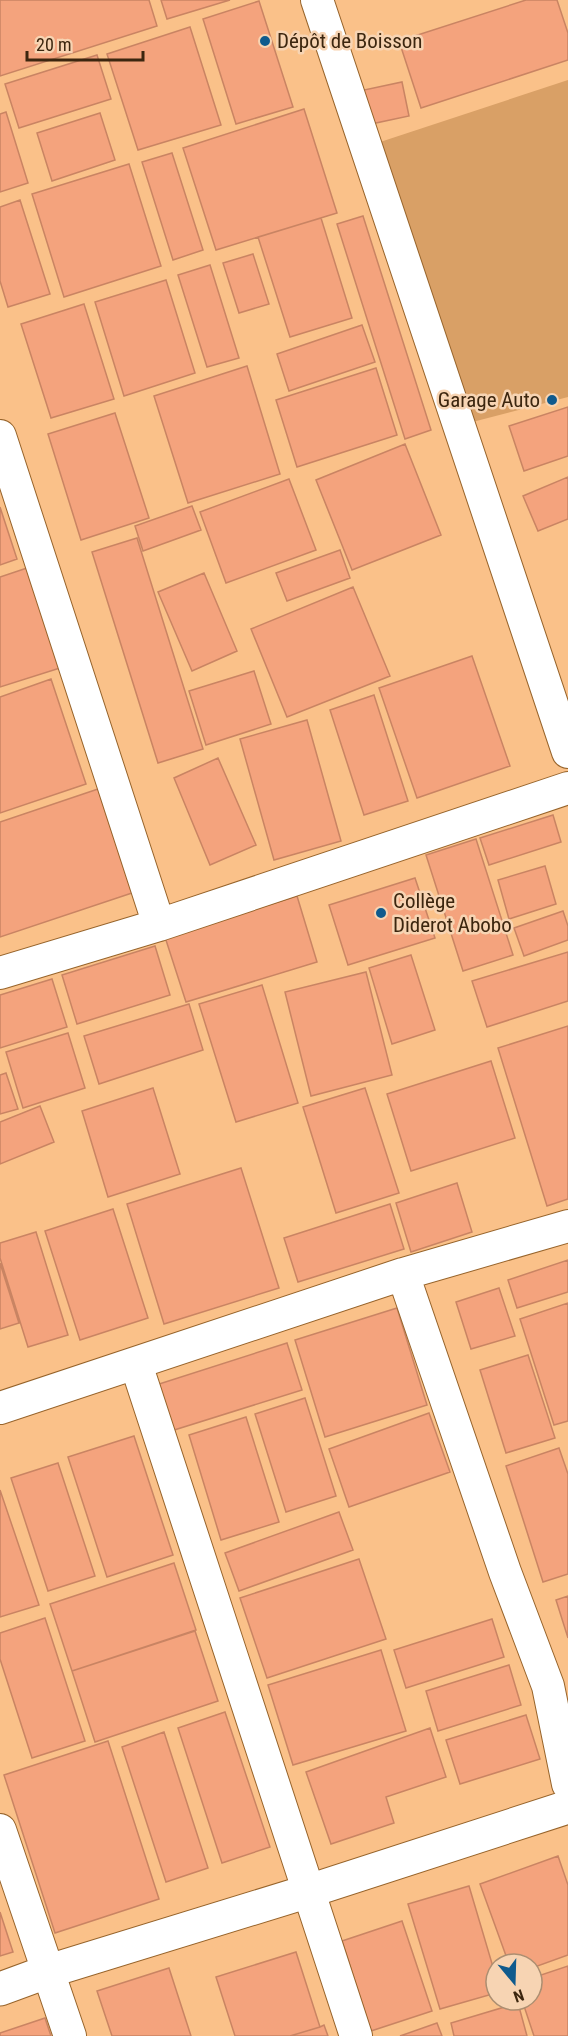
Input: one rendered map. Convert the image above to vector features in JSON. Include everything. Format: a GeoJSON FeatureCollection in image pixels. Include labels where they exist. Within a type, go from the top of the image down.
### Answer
{"type":"FeatureCollection","features":[{"type":"Feature","properties":{"kind":"street"},"geometry":{"type":"LineString","coordinates":[[317,0],[568,752]]}},
{"type":"Feature","properties":{"kind":"street"},"geometry":{"type":"LineString","coordinates":[[0,436],[159,925]]}},
{"type":"Feature","properties":{"kind":"street"},"geometry":{"type":"LineString","coordinates":[[0,973],[159,925],[568,788]]}},
{"type":"Feature","properties":{"kind":"street"},"geometry":{"type":"LineString","coordinates":[[0,1408],[404,1274],[568,1226]]}},
{"type":"Feature","properties":{"kind":"street"},"geometry":{"type":"LineString","coordinates":[[404,1274],[505,1572],[548,1686],[568,1784]]}},
{"type":"Feature","properties":{"kind":"street"},"geometry":{"type":"LineString","coordinates":[[136,1364],[356,2036]]}},
{"type":"Feature","properties":{"kind":"street"},"geometry":{"type":"LineString","coordinates":[[0,1989],[49,1971],[309,1891],[568,1807]]}},
{"type":"Feature","properties":{"kind":"street"},"geometry":{"type":"LineString","coordinates":[[0,1830],[70,2036]]}},
{"type":"Feature","properties":{"kind":"shaded area"},"geometry":{"type":"Polygon","coordinates":[[[568,80],[568,397],[461,425],[365,147],[568,80]]]}},
{"type":"Feature","properties":{"kind":"building"},"geometry":{"type":"Polygon","coordinates":[[[0,0],[149,0],[157,26],[0,76],[0,0]]]}},
{"type":"Feature","properties":{"kind":"building"},"geometry":{"type":"Polygon","coordinates":[[[161,0],[230,0],[167,19],[161,0]]]}},
{"type":"Feature","properties":{"kind":"building"},"geometry":{"type":"Polygon","coordinates":[[[526,0],[557,0],[568,33],[568,60],[421,108],[399,41],[526,0]]]}},
{"type":"Feature","properties":{"kind":"building"},"geometry":{"type":"Polygon","coordinates":[[[259,1],[293,107],[236,124],[203,19],[259,1]]]}},
{"type":"Feature","properties":{"kind":"building"},"geometry":{"type":"Polygon","coordinates":[[[190,27],[221,125],[138,150],[107,54],[190,27]]]}},
{"type":"Feature","properties":{"kind":"building"},"geometry":{"type":"Polygon","coordinates":[[[97,55],[111,99],[19,128],[5,84],[97,55]]]}},
{"type":"Feature","properties":{"kind":"building"},"geometry":{"type":"Polygon","coordinates":[[[402,82],[409,116],[371,124],[364,90],[402,82]]]}},
{"type":"Feature","properties":{"kind":"building"},"geometry":{"type":"Polygon","coordinates":[[[304,109],[337,213],[216,250],[183,148],[304,109]]]}},
{"type":"Feature","properties":{"kind":"building"},"geometry":{"type":"Polygon","coordinates":[[[6,112],[28,183],[0,192],[0,114],[6,112]]]}},
{"type":"Feature","properties":{"kind":"building"},"geometry":{"type":"Polygon","coordinates":[[[100,113],[115,160],[52,181],[37,133],[100,113]]]}},
{"type":"Feature","properties":{"kind":"building"},"geometry":{"type":"Polygon","coordinates":[[[172,153],[203,250],[173,260],[142,162],[172,153]]]}},
{"type":"Feature","properties":{"kind":"building"},"geometry":{"type":"Polygon","coordinates":[[[129,164],[161,266],[64,297],[32,194],[129,164]]]}},
{"type":"Feature","properties":{"kind":"building"},"geometry":{"type":"Polygon","coordinates":[[[20,200],[50,294],[8,307],[0,281],[0,207],[20,200]]]}},
{"type":"Feature","properties":{"kind":"building"},"geometry":{"type":"Polygon","coordinates":[[[363,216],[431,430],[405,439],[337,224],[363,216]]]}},
{"type":"Feature","properties":{"kind":"building"},"geometry":{"type":"Polygon","coordinates":[[[321,218],[352,318],[290,337],[258,237],[321,218]]]}},
{"type":"Feature","properties":{"kind":"building"},"geometry":{"type":"Polygon","coordinates":[[[253,254],[269,304],[239,313],[223,263],[253,254]]]}},
{"type":"Feature","properties":{"kind":"building"},"geometry":{"type":"Polygon","coordinates":[[[210,265],[239,358],[207,367],[178,275],[210,265]]]}},
{"type":"Feature","properties":{"kind":"building"},"geometry":{"type":"Polygon","coordinates":[[[166,280],[195,373],[124,396],[95,302],[166,280]]]}},
{"type":"Feature","properties":{"kind":"building"},"geometry":{"type":"Polygon","coordinates":[[[84,304],[114,399],[51,418],[21,324],[84,304]]]}},
{"type":"Feature","properties":{"kind":"building"},"geometry":{"type":"Polygon","coordinates":[[[362,325],[375,362],[289,391],[277,354],[362,325]]]}},
{"type":"Feature","properties":{"kind":"building"},"geometry":{"type":"Polygon","coordinates":[[[247,366],[280,474],[188,503],[154,396],[247,366]]]}},
{"type":"Feature","properties":{"kind":"building"},"geometry":{"type":"Polygon","coordinates":[[[376,368],[397,435],[297,467],[276,400],[376,368]]]}},
{"type":"Feature","properties":{"kind":"building"},"geometry":{"type":"Polygon","coordinates":[[[568,407],[568,456],[524,471],[509,426],[568,407]]]}},
{"type":"Feature","properties":{"kind":"building"},"geometry":{"type":"Polygon","coordinates":[[[115,413],[149,518],[81,540],[48,434],[115,413]]]}},
{"type":"Feature","properties":{"kind":"building"},"geometry":{"type":"Polygon","coordinates":[[[405,444],[441,535],[352,570],[316,480],[405,444]]]}},
{"type":"Feature","properties":{"kind":"building"},"geometry":{"type":"Polygon","coordinates":[[[568,477],[568,519],[538,531],[523,496],[568,477]]]}},
{"type":"Feature","properties":{"kind":"building"},"geometry":{"type":"Polygon","coordinates":[[[289,479],[316,550],[226,583],[200,512],[289,479]]]}},
{"type":"Feature","properties":{"kind":"building"},"geometry":{"type":"Polygon","coordinates":[[[192,506],[201,530],[143,551],[135,526],[192,506]]]}},
{"type":"Feature","properties":{"kind":"building"},"geometry":{"type":"Polygon","coordinates":[[[0,507],[17,559],[0,565],[0,507]]]}},
{"type":"Feature","properties":{"kind":"building"},"geometry":{"type":"Polygon","coordinates":[[[137,538],[203,749],[158,763],[92,552],[137,538]]]}},
{"type":"Feature","properties":{"kind":"building"},"geometry":{"type":"Polygon","coordinates":[[[340,550],[350,578],[287,601],[276,573],[340,550]]]}},
{"type":"Feature","properties":{"kind":"building"},"geometry":{"type":"Polygon","coordinates":[[[27,568],[60,668],[0,687],[0,577],[27,568]]]}},
{"type":"Feature","properties":{"kind":"building"},"geometry":{"type":"Polygon","coordinates":[[[204,573],[237,651],[192,671],[158,592],[204,573]]]}},
{"type":"Feature","properties":{"kind":"building"},"geometry":{"type":"Polygon","coordinates":[[[353,587],[390,676],[287,717],[251,629],[353,587]]]}},
{"type":"Feature","properties":{"kind":"building"},"geometry":{"type":"Polygon","coordinates":[[[472,656],[510,766],[417,798],[379,688],[472,656]]]}},
{"type":"Feature","properties":{"kind":"building"},"geometry":{"type":"Polygon","coordinates":[[[254,671],[271,724],[206,745],[189,691],[254,671]]]}},
{"type":"Feature","properties":{"kind":"building"},"geometry":{"type":"Polygon","coordinates":[[[51,679],[86,784],[0,813],[0,697],[51,679]]]}},
{"type":"Feature","properties":{"kind":"building"},"geometry":{"type":"Polygon","coordinates":[[[374,695],[408,801],[364,815],[330,710],[374,695]]]}},
{"type":"Feature","properties":{"kind":"building"},"geometry":{"type":"Polygon","coordinates":[[[307,720],[341,841],[274,860],[240,739],[307,720]]]}},
{"type":"Feature","properties":{"kind":"building"},"geometry":{"type":"Polygon","coordinates":[[[218,758],[256,845],[210,865],[174,778],[218,758]]]}},
{"type":"Feature","properties":{"kind":"building"},"geometry":{"type":"Polygon","coordinates":[[[98,789],[132,893],[0,937],[0,822],[98,789]]]}},
{"type":"Feature","properties":{"kind":"building"},"geometry":{"type":"Polygon","coordinates":[[[553,815],[561,842],[489,865],[480,838],[553,815]]]}},
{"type":"Feature","properties":{"kind":"building"},"geometry":{"type":"Polygon","coordinates":[[[476,839],[513,955],[463,971],[426,855],[476,839]]]}},
{"type":"Feature","properties":{"kind":"building"},"geometry":{"type":"Polygon","coordinates":[[[545,866],[556,904],[509,919],[498,880],[545,866]]]}},
{"type":"Feature","properties":{"kind":"building"},"geometry":{"type":"Polygon","coordinates":[[[415,878],[435,938],[348,965],[329,905],[415,878]]]}},
{"type":"Feature","properties":{"kind":"building"},"geometry":{"type":"Polygon","coordinates":[[[297,896],[317,962],[186,1002],[165,937],[297,896]]]}},
{"type":"Feature","properties":{"kind":"building"},"geometry":{"type":"Polygon","coordinates":[[[563,911],[568,926],[568,940],[524,956],[514,928],[563,911]]]}},
{"type":"Feature","properties":{"kind":"building"},"geometry":{"type":"Polygon","coordinates":[[[155,946],[170,995],[77,1024],[62,975],[155,946]]]}},
{"type":"Feature","properties":{"kind":"building"},"geometry":{"type":"Polygon","coordinates":[[[568,952],[568,1001],[487,1027],[472,981],[568,952]]]}},
{"type":"Feature","properties":{"kind":"building"},"geometry":{"type":"Polygon","coordinates":[[[411,955],[435,1030],[392,1044],[369,968],[411,955]]]}},
{"type":"Feature","properties":{"kind":"building"},"geometry":{"type":"Polygon","coordinates":[[[366,972],[392,1075],[311,1096],[285,992],[366,972]]]}},
{"type":"Feature","properties":{"kind":"building"},"geometry":{"type":"Polygon","coordinates":[[[52,979],[67,1027],[0,1048],[0,995],[52,979]]]}},
{"type":"Feature","properties":{"kind":"building"},"geometry":{"type":"Polygon","coordinates":[[[262,985],[298,1103],[236,1122],[199,1004],[262,985]]]}},
{"type":"Feature","properties":{"kind":"building"},"geometry":{"type":"Polygon","coordinates":[[[189,1004],[203,1050],[99,1084],[84,1036],[189,1004]]]}},
{"type":"Feature","properties":{"kind":"building"},"geometry":{"type":"Polygon","coordinates":[[[568,1026],[568,1199],[547,1206],[498,1048],[568,1026]]]}},
{"type":"Feature","properties":{"kind":"building"},"geometry":{"type":"Polygon","coordinates":[[[68,1033],[85,1088],[23,1108],[6,1052],[68,1033]]]}},
{"type":"Feature","properties":{"kind":"building"},"geometry":{"type":"Polygon","coordinates":[[[491,1061],[515,1138],[411,1171],[387,1094],[491,1061]]]}},
{"type":"Feature","properties":{"kind":"building"},"geometry":{"type":"Polygon","coordinates":[[[6,1073],[18,1109],[0,1114],[0,1075],[6,1073]]]}},
{"type":"Feature","properties":{"kind":"building"},"geometry":{"type":"Polygon","coordinates":[[[153,1088],[180,1174],[108,1197],[82,1111],[153,1088]]]}},
{"type":"Feature","properties":{"kind":"building"},"geometry":{"type":"Polygon","coordinates":[[[365,1088],[399,1193],[336,1213],[303,1107],[365,1088]]]}},
{"type":"Feature","properties":{"kind":"building"},"geometry":{"type":"Polygon","coordinates":[[[40,1106],[54,1142],[0,1164],[0,1122],[40,1106]]]}},
{"type":"Feature","properties":{"kind":"building"},"geometry":{"type":"Polygon","coordinates":[[[241,1168],[279,1288],[164,1324],[127,1204],[241,1168]]]}},
{"type":"Feature","properties":{"kind":"building"},"geometry":{"type":"Polygon","coordinates":[[[457,1183],[472,1232],[411,1252],[396,1203],[457,1183]]]}},
{"type":"Feature","properties":{"kind":"building"},"geometry":{"type":"Polygon","coordinates":[[[390,1204],[404,1249],[298,1282],[284,1238],[390,1204]]]}},
{"type":"Feature","properties":{"kind":"building"},"geometry":{"type":"Polygon","coordinates":[[[113,1209],[148,1318],[80,1340],[45,1231],[113,1209]]]}},
{"type":"Feature","properties":{"kind":"building"},"geometry":{"type":"Polygon","coordinates":[[[36,1232],[68,1335],[28,1347],[0,1258],[0,1243],[36,1232]]]}},
{"type":"Feature","properties":{"kind":"building"},"geometry":{"type":"Polygon","coordinates":[[[568,1260],[568,1292],[517,1308],[508,1280],[568,1260]]]}},
{"type":"Feature","properties":{"kind":"building"},"geometry":{"type":"Polygon","coordinates":[[[0,1263],[19,1323],[0,1329],[0,1263]]]}},
{"type":"Feature","properties":{"kind":"building"},"geometry":{"type":"Polygon","coordinates":[[[499,1288],[515,1336],[471,1349],[456,1302],[499,1288]]]}},
{"type":"Feature","properties":{"kind":"building"},"geometry":{"type":"Polygon","coordinates":[[[568,1303],[568,1421],[554,1425],[520,1319],[568,1303]]]}},
{"type":"Feature","properties":{"kind":"building"},"geometry":{"type":"Polygon","coordinates":[[[397,1308],[427,1405],[325,1437],[295,1340],[397,1308]]]}},
{"type":"Feature","properties":{"kind":"building"},"geometry":{"type":"Polygon","coordinates":[[[287,1343],[302,1390],[171,1431],[156,1385],[287,1343]]]}},
{"type":"Feature","properties":{"kind":"building"},"geometry":{"type":"Polygon","coordinates":[[[528,1355],[555,1438],[506,1453],[480,1370],[528,1355]]]}},
{"type":"Feature","properties":{"kind":"building"},"geometry":{"type":"Polygon","coordinates":[[[305,1398],[336,1496],[286,1512],[255,1414],[305,1398]]]}},
{"type":"Feature","properties":{"kind":"building"},"geometry":{"type":"Polygon","coordinates":[[[429,1413],[450,1472],[349,1507],[329,1449],[429,1413]]]}},
{"type":"Feature","properties":{"kind":"building"},"geometry":{"type":"Polygon","coordinates":[[[246,1417],[279,1522],[221,1540],[189,1435],[246,1417]]]}},
{"type":"Feature","properties":{"kind":"building"},"geometry":{"type":"Polygon","coordinates":[[[134,1436],[173,1555],[107,1577],[68,1457],[134,1436]]]}},
{"type":"Feature","properties":{"kind":"building"},"geometry":{"type":"Polygon","coordinates":[[[559,1448],[568,1474],[568,1574],[543,1582],[506,1466],[559,1448]]]}},
{"type":"Feature","properties":{"kind":"building"},"geometry":{"type":"Polygon","coordinates":[[[58,1463],[95,1576],[48,1591],[11,1478],[58,1463]]]}},
{"type":"Feature","properties":{"kind":"building"},"geometry":{"type":"Polygon","coordinates":[[[0,1490],[39,1605],[0,1617],[0,1490]]]}},
{"type":"Feature","properties":{"kind":"building"},"geometry":{"type":"Polygon","coordinates":[[[339,1512],[353,1550],[239,1591],[225,1553],[339,1512]]]}},
{"type":"Feature","properties":{"kind":"building"},"geometry":{"type":"Polygon","coordinates":[[[359,1559],[386,1639],[267,1678],[240,1598],[359,1559]]]}},
{"type":"Feature","properties":{"kind":"building"},"geometry":{"type":"Polygon","coordinates":[[[174,1563],[196,1630],[72,1671],[50,1604],[174,1563]]]}},
{"type":"Feature","properties":{"kind":"building"},"geometry":{"type":"Polygon","coordinates":[[[568,1596],[568,1638],[556,1600],[568,1596]]]}},
{"type":"Feature","properties":{"kind":"building"},"geometry":{"type":"Polygon","coordinates":[[[45,1618],[85,1741],[32,1758],[0,1659],[0,1633],[45,1618]]]}},
{"type":"Feature","properties":{"kind":"building"},"geometry":{"type":"Polygon","coordinates":[[[492,1619],[504,1657],[406,1688],[394,1650],[492,1619]]]}},
{"type":"Feature","properties":{"kind":"building"},"geometry":{"type":"Polygon","coordinates":[[[195,1631],[218,1701],[95,1742],[72,1671],[195,1631]]]}},
{"type":"Feature","properties":{"kind":"building"},"geometry":{"type":"Polygon","coordinates":[[[381,1650],[406,1731],[293,1765],[268,1685],[381,1650]]]}},
{"type":"Feature","properties":{"kind":"building"},"geometry":{"type":"Polygon","coordinates":[[[509,1665],[521,1705],[438,1731],[426,1691],[509,1665]]]}},
{"type":"Feature","properties":{"kind":"building"},"geometry":{"type":"Polygon","coordinates":[[[225,1712],[270,1847],[222,1863],[178,1728],[225,1712]]]}},
{"type":"Feature","properties":{"kind":"building"},"geometry":{"type":"Polygon","coordinates":[[[526,1715],[540,1759],[460,1784],[446,1740],[526,1715]]]}},
{"type":"Feature","properties":{"kind":"building"},"geometry":{"type":"Polygon","coordinates":[[[430,1728],[446,1777],[386,1797],[394,1823],[331,1844],[306,1772],[430,1728]]]}},
{"type":"Feature","properties":{"kind":"building"},"geometry":{"type":"Polygon","coordinates":[[[164,1732],[208,1868],[166,1882],[122,1747],[164,1732]]]}},
{"type":"Feature","properties":{"kind":"building"},"geometry":{"type":"Polygon","coordinates":[[[108,1741],[159,1899],[55,1933],[4,1775],[108,1741]]]}},
{"type":"Feature","properties":{"kind":"building"},"geometry":{"type":"Polygon","coordinates":[[[558,1856],[568,1885],[568,1955],[544,1964],[544,1952],[505,1952],[480,1884],[558,1856]]]}},
{"type":"Feature","properties":{"kind":"building"},"geometry":{"type":"Polygon","coordinates":[[[469,1886],[489,1952],[484,1952],[484,1996],[440,2009],[408,1904],[469,1886]]]}},
{"type":"Feature","properties":{"kind":"building"},"geometry":{"type":"Polygon","coordinates":[[[0,1912],[13,1952],[0,1956],[0,1912]]]}},
{"type":"Feature","properties":{"kind":"building"},"geometry":{"type":"Polygon","coordinates":[[[402,1921],[432,2011],[371,2031],[342,1941],[402,1921]]]}},
{"type":"Feature","properties":{"kind":"building"},"geometry":{"type":"Polygon","coordinates":[[[296,1952],[320,2027],[290,2036],[235,2036],[216,1977],[296,1952]]]}},
{"type":"Feature","properties":{"kind":"building"},"geometry":{"type":"Polygon","coordinates":[[[568,1966],[568,2036],[534,2036],[526,2012],[544,2012],[544,1974],[568,1966]]]}},
{"type":"Feature","properties":{"kind":"building"},"geometry":{"type":"Polygon","coordinates":[[[169,1968],[191,2036],[112,2036],[97,1991],[169,1968]]]}},
{"type":"Feature","properties":{"kind":"building"},"geometry":{"type":"Polygon","coordinates":[[[488,2012],[520,2012],[527,2036],[454,2036],[451,2023],[488,2012]]]}},
{"type":"Feature","properties":{"kind":"building"},"geometry":{"type":"Polygon","coordinates":[[[45,2018],[51,2036],[0,2036],[0,2033],[45,2018]]]}},
{"type":"Feature","properties":{"kind":"building"},"geometry":{"type":"Polygon","coordinates":[[[437,2023],[442,2036],[400,2036],[437,2023]]]}},
{"type":"Feature","properties":{"kind":"building"},"geometry":{"type":"Polygon","coordinates":[[[324,2025],[328,2036],[290,2036],[320,2027],[324,2025]]]}},
{"type":"Feature","properties":{"kind":"place","name":"Dépôt de Boisson"},"geometry":{"type":"Point","coordinates":[265,41]}},
{"type":"Feature","properties":{"kind":"place","name":"Garage Auto"},"geometry":{"type":"Point","coordinates":[552,400]}},
{"type":"Feature","properties":{"kind":"place","name":"Collège Diderot Abobo"},"geometry":{"type":"Point","coordinates":[381,913]}}]}
